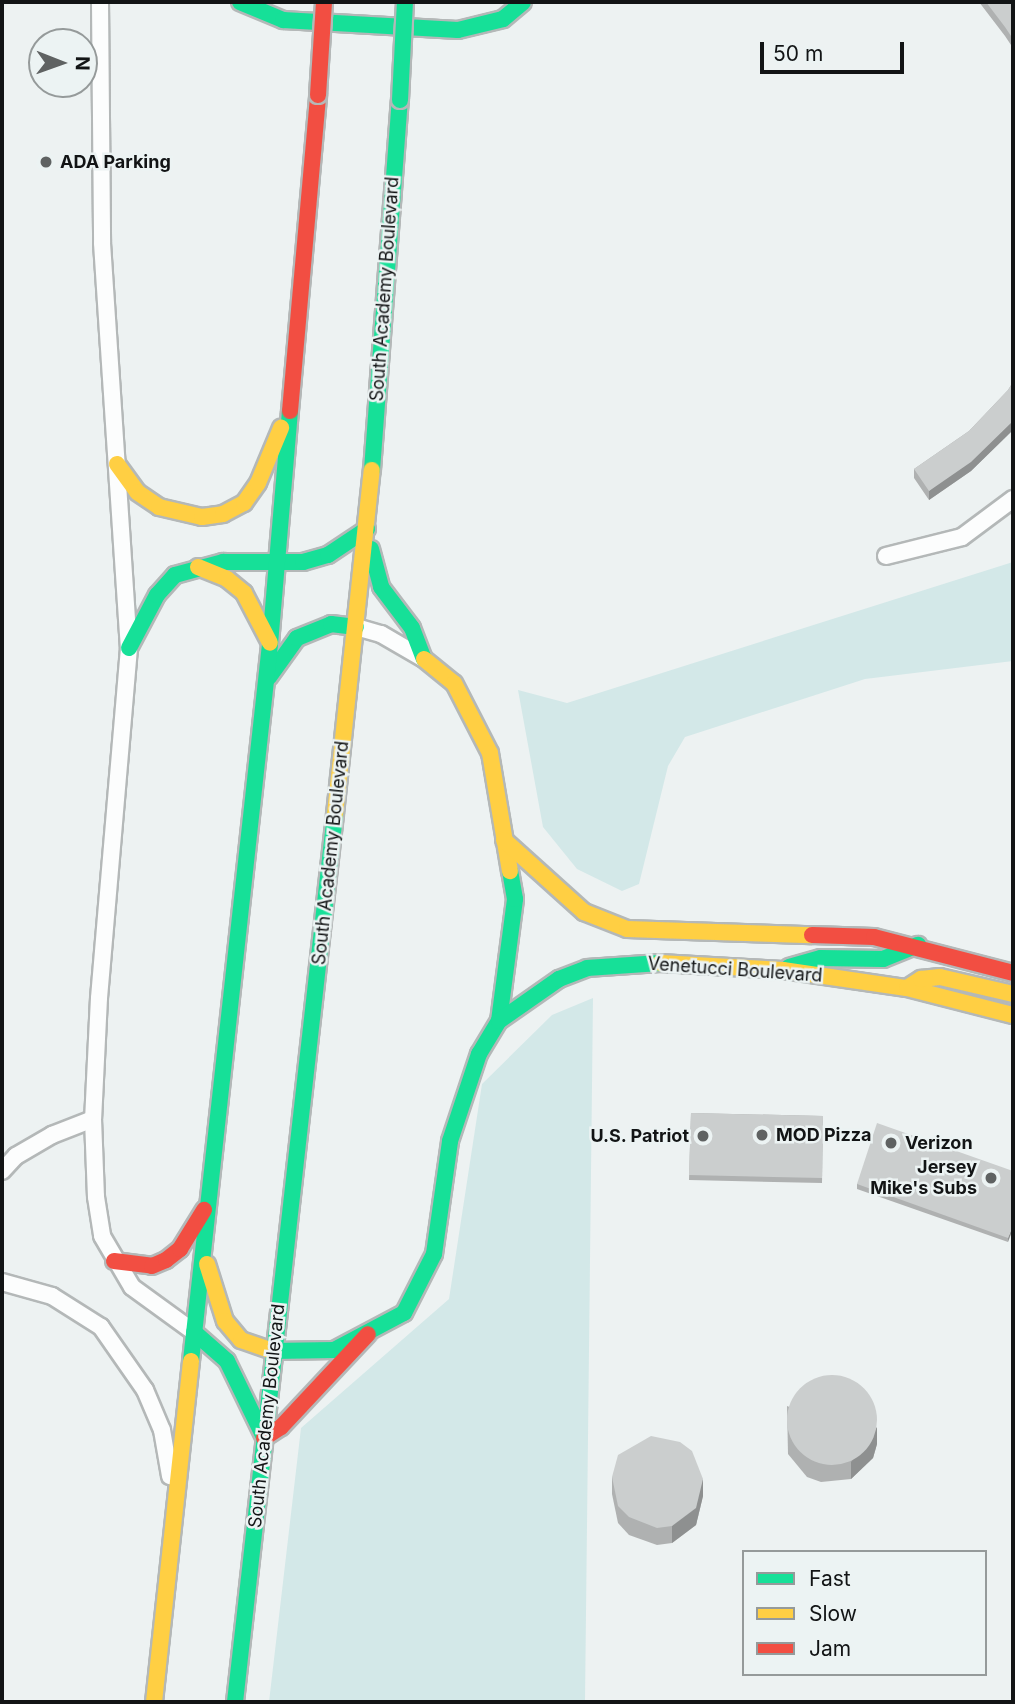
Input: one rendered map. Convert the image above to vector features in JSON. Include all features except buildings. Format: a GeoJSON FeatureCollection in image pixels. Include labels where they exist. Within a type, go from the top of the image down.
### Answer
{"type":"FeatureCollection","features":[{"type":"Feature","properties":{"kind":"main road"},"geometry":{"type":"LineString","coordinates":[[240,2],[283,20],[458,30],[503,19],[523,2]]}},
{"type":"Feature","properties":{"kind":"main road"},"geometry":{"type":"LineString","coordinates":[[154,1702],[278,564],[324,2]]}},
{"type":"Feature","properties":{"kind":"main road","name":"South Academy Boulevard"},"geometry":{"type":"LineString","coordinates":[[235,1702],[367,529],[405,2]]}},
{"type":"Feature","properties":{"kind":"main road"},"geometry":{"type":"LineString","coordinates":[[117,464],[137,492],[159,507],[202,517],[223,514],[244,503],[258,483],[292,403]]}},
{"type":"Feature","properties":{"kind":"main road"},"geometry":{"type":"LineString","coordinates":[[130,649],[157,595],[175,575],[195,566],[278,564],[328,555],[367,529],[381,587],[412,628],[424,659],[454,683],[477,720],[490,752],[515,899],[499,1021]]}},
{"type":"Feature","properties":{"kind":"main road"},"geometry":{"type":"LineString","coordinates":[[195,566],[227,579],[244,593],[270,644]]}},
{"type":"Feature","properties":{"kind":"main road"},"geometry":{"type":"LineString","coordinates":[[266,683],[297,638],[331,624],[356,627]]}},
{"type":"Feature","properties":{"kind":"main road","name":"Venetucci Boulevard"},"geometry":{"type":"LineString","coordinates":[[504,840],[584,912],[627,929],[826,932],[918,946],[1013,973]]}},
{"type":"Feature","properties":{"kind":"main road"},"geometry":{"type":"LineString","coordinates":[[783,970],[821,958],[883,959],[918,946]]}},
{"type":"Feature","properties":{"kind":"main road","name":"Venetucci Boulevard"},"geometry":{"type":"LineString","coordinates":[[203,1248],[225,1321],[241,1340],[274,1351],[334,1350],[404,1313],[434,1254],[450,1141],[464,1091],[499,1021],[530,995],[587,968],[639,962],[783,970],[907,988],[1013,1015]]}},
{"type":"Feature","properties":{"kind":"main road"},"geometry":{"type":"LineString","coordinates":[[907,988],[921,979],[940,977],[1013,995]]}},
{"type":"Feature","properties":{"kind":"main road"},"geometry":{"type":"LineString","coordinates":[[114,1261],[152,1266],[166,1260],[180,1249],[208,1205]]}},
{"type":"Feature","properties":{"kind":"main road"},"geometry":{"type":"LineString","coordinates":[[194,1332],[227,1361],[264,1438],[281,1427],[368,1334]]}},
{"type":"Feature","properties":{"kind":"street"},"geometry":{"type":"LineString","coordinates":[[100,2],[102,243],[130,649],[93,1119],[96,1197],[102,1236],[114,1261],[132,1287],[194,1332]]}},
{"type":"Feature","properties":{"kind":"street"},"geometry":{"type":"LineString","coordinates":[[886,556],[962,537],[1013,499]]}},
{"type":"Feature","properties":{"kind":"street"},"geometry":{"type":"LineString","coordinates":[[356,627],[381,634],[424,659]]}},
{"type":"Feature","properties":{"kind":"street"},"geometry":{"type":"LineString","coordinates":[[2,1171],[16,1156],[93,1119]]}},
{"type":"Feature","properties":{"kind":"street"},"geometry":{"type":"LineString","coordinates":[[2,1282],[19,1284],[78,1309],[125,1356],[162,1430],[176,1504]]}},
{"type":"Feature","properties":{"kind":"shaded area"},"geometry":{"type":"Polygon","coordinates":[[[1013,562],[1013,661],[865,679],[685,737],[668,766],[639,884],[622,891],[577,869],[543,827],[518,690],[567,703],[1013,562]]]}},
{"type":"Feature","properties":{"kind":"shaded area"},"geometry":{"type":"Polygon","coordinates":[[[593,998],[585,1702],[269,1702],[301,1428],[449,1299],[482,1084],[552,1015],[593,998]]]}},
{"type":"Feature","properties":{"kind":"traffic: fast"},"geometry":{"type":"LineString","coordinates":[[240,2],[283,20],[458,30],[503,19],[523,2]]}},
{"type":"Feature","properties":{"kind":"traffic: fast"},"geometry":{"type":"LineString","coordinates":[[400,100],[405,2]]}},
{"type":"Feature","properties":{"kind":"traffic: fast"},"geometry":{"type":"LineString","coordinates":[[372,470],[400,100]]}},
{"type":"Feature","properties":{"kind":"traffic: fast"},"geometry":{"type":"LineString","coordinates":[[191,1361],[270,644],[290,411]]}},
{"type":"Feature","properties":{"kind":"traffic: fast"},"geometry":{"type":"LineString","coordinates":[[129,648],[157,595],[175,575],[223,562],[303,562],[328,555],[367,529]]}},
{"type":"Feature","properties":{"kind":"traffic: fast"},"geometry":{"type":"LineString","coordinates":[[371,549],[381,587],[412,628],[424,659]]}},
{"type":"Feature","properties":{"kind":"traffic: fast"},"geometry":{"type":"LineString","coordinates":[[269,677],[297,638],[331,624],[356,627]]}},
{"type":"Feature","properties":{"kind":"traffic: fast"},"geometry":{"type":"LineString","coordinates":[[235,1702],[335,814]]}},
{"type":"Feature","properties":{"kind":"traffic: fast"},"geometry":{"type":"LineString","coordinates":[[499,1021],[515,899],[510,871]]}},
{"type":"Feature","properties":{"kind":"traffic: fast"},"geometry":{"type":"LineString","coordinates":[[789,967],[821,958],[883,959],[918,945]]}},
{"type":"Feature","properties":{"kind":"traffic: fast"},"geometry":{"type":"LineString","coordinates":[[273,1351],[334,1350],[404,1313],[434,1254],[450,1141],[479,1054],[499,1021],[559,979],[587,968],[660,963]]}},
{"type":"Feature","properties":{"kind":"traffic: fast"},"geometry":{"type":"LineString","coordinates":[[194,1332],[227,1361],[263,1435]]}},
{"type":"Feature","properties":{"kind":"traffic: slow"},"geometry":{"type":"LineString","coordinates":[[117,464],[137,492],[159,507],[202,517],[223,514],[244,503],[258,483],[281,428]]}},
{"type":"Feature","properties":{"kind":"traffic: slow"},"geometry":{"type":"LineString","coordinates":[[335,814],[372,470]]}},
{"type":"Feature","properties":{"kind":"traffic: slow"},"geometry":{"type":"LineString","coordinates":[[198,567],[227,579],[244,593],[270,643]]}},
{"type":"Feature","properties":{"kind":"traffic: slow"},"geometry":{"type":"LineString","coordinates":[[424,659],[454,683],[490,753],[510,871]]}},
{"type":"Feature","properties":{"kind":"traffic: slow"},"geometry":{"type":"LineString","coordinates":[[504,840],[584,912],[627,929],[812,935]]}},
{"type":"Feature","properties":{"kind":"traffic: slow"},"geometry":{"type":"LineString","coordinates":[[660,963],[783,970],[907,988],[1013,1015]]}},
{"type":"Feature","properties":{"kind":"traffic: slow"},"geometry":{"type":"LineString","coordinates":[[907,988],[921,979],[940,977],[1013,994]]}},
{"type":"Feature","properties":{"kind":"traffic: slow"},"geometry":{"type":"LineString","coordinates":[[207,1264],[225,1321],[241,1340],[273,1351]]}},
{"type":"Feature","properties":{"kind":"traffic: slow"},"geometry":{"type":"LineString","coordinates":[[154,1702],[191,1361]]}},
{"type":"Feature","properties":{"kind":"traffic: jam"},"geometry":{"type":"LineString","coordinates":[[318,95],[324,2]]}},
{"type":"Feature","properties":{"kind":"traffic: jam"},"geometry":{"type":"LineString","coordinates":[[290,411],[318,95]]}},
{"type":"Feature","properties":{"kind":"traffic: jam"},"geometry":{"type":"LineString","coordinates":[[812,935],[874,937],[1013,973]]}},
{"type":"Feature","properties":{"kind":"traffic: jam"},"geometry":{"type":"LineString","coordinates":[[114,1261],[152,1266],[166,1260],[180,1249],[204,1210]]}},
{"type":"Feature","properties":{"kind":"traffic: jam"},"geometry":{"type":"LineString","coordinates":[[264,1438],[281,1427],[368,1334]]}},
{"type":"Feature","properties":{"kind":"place","name":"ADA Parking"},"geometry":{"type":"Point","coordinates":[46,162]}},
{"type":"Feature","properties":{"kind":"place","name":"MOD Pizza"},"geometry":{"type":"Point","coordinates":[762,1135]}},
{"type":"Feature","properties":{"kind":"place","name":"U.S. Patriot"},"geometry":{"type":"Point","coordinates":[703,1136]}},
{"type":"Feature","properties":{"kind":"place","name":"Verizon"},"geometry":{"type":"Point","coordinates":[891,1143]}},
{"type":"Feature","properties":{"kind":"place","name":"Jersey Mike's Subs"},"geometry":{"type":"Point","coordinates":[991,1178]}}]}
